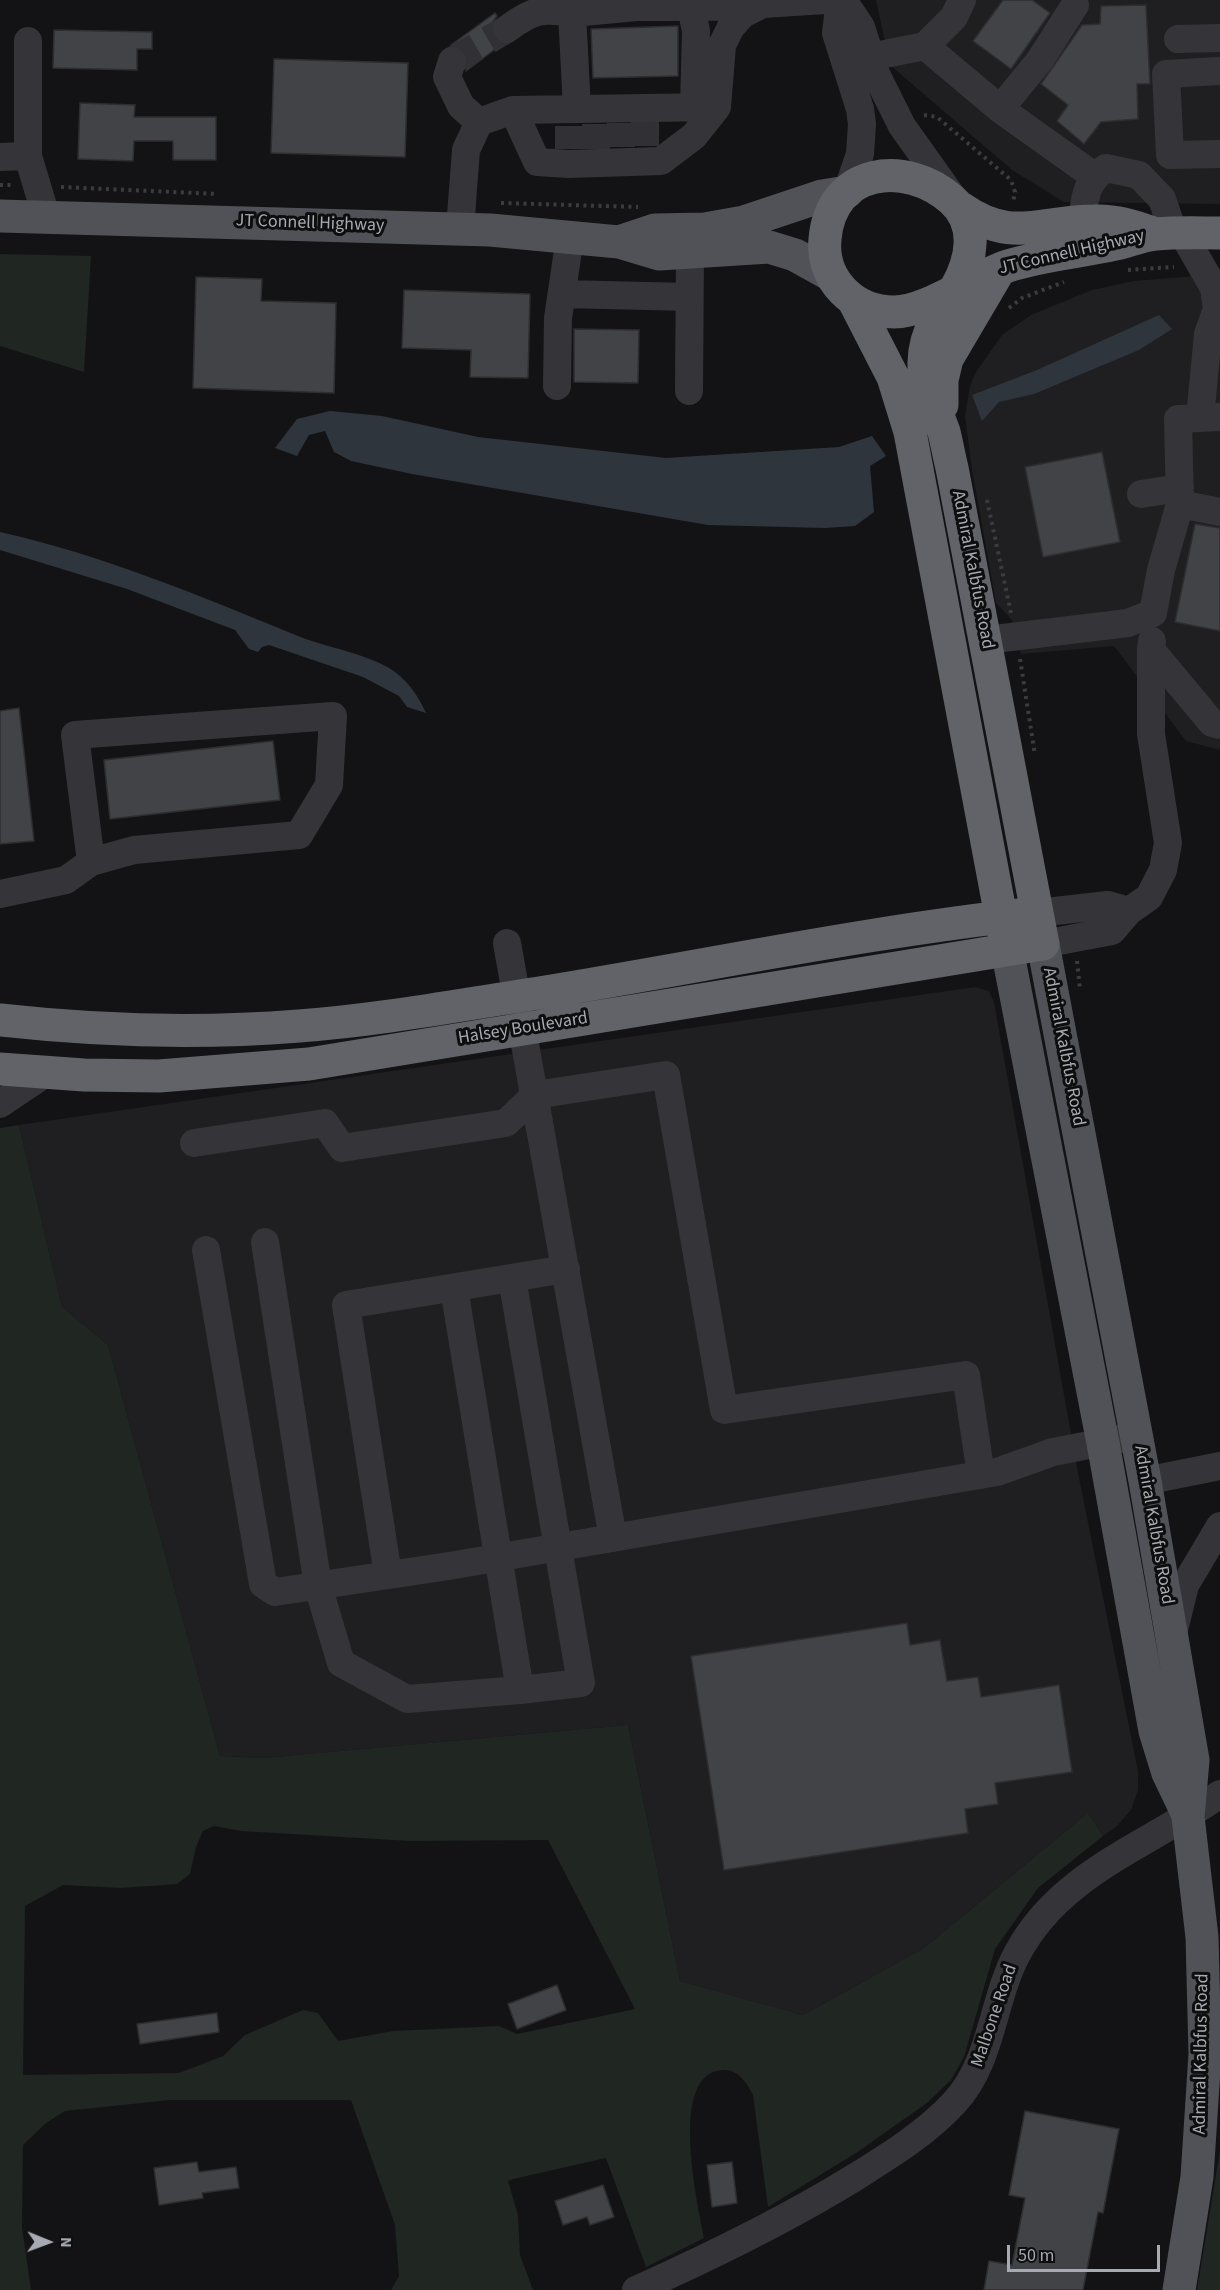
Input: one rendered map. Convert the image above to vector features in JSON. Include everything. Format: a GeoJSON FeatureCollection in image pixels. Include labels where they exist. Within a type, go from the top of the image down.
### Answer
{"type":"FeatureCollection","features":[{"type":"Feature","properties":{"kind":"highway"},"geometry":{"type":"LineString","coordinates":[[908,176],[927,182],[961,208],[969,228],[971,244],[967,266],[956,289],[924,306],[903,312],[880,311],[854,301],[831,275],[826,260],[826,231],[832,212],[847,192],[876,177],[908,176]]}},
{"type":"Feature","properties":{"kind":"highway","name":"JT Connell Highway"},"geometry":{"type":"LineString","coordinates":[[961,208],[986,223],[1012,229],[1082,221],[1115,222],[1171,234]]}},
{"type":"Feature","properties":{"kind":"highway","name":"JT Connell Highway"},"geometry":{"type":"LineString","coordinates":[[956,289],[1000,269],[1042,257],[1171,234],[1220,233]]}},
{"type":"Feature","properties":{"kind":"highway"},"geometry":{"type":"LineString","coordinates":[[943,431],[942,380],[946,363],[1000,269]]}},
{"type":"Feature","properties":{"kind":"highway","name":"Admiral Kalbfus Road"},"geometry":{"type":"LineString","coordinates":[[956,289],[931,328],[924,359],[926,391],[943,431],[1000,632],[1040,929]]}},
{"type":"Feature","properties":{"kind":"highway","name":"Admiral Kalbfus Road"},"geometry":{"type":"LineString","coordinates":[[854,301],[893,377],[910,432],[1007,949]]}},
{"type":"Feature","properties":{"kind":"highway","name":"Halsey Boulevard"},"geometry":{"type":"LineString","coordinates":[[0,1019],[122,1029],[262,1029],[375,1018],[1002,917],[1040,929]]}},
{"type":"Feature","properties":{"kind":"highway","name":"Halsey Boulevard"},"geometry":{"type":"LineString","coordinates":[[0,1070],[159,1076],[272,1068],[1007,949],[1040,929]]}},
{"type":"Feature","properties":{"kind":"main road","name":"JT Connell Highway"},"geometry":{"type":"LineString","coordinates":[[619,242],[655,230],[705,229],[744,222],[822,196],[847,192]]}},
{"type":"Feature","properties":{"kind":"main road","name":"JT Connell Highway"},"geometry":{"type":"LineString","coordinates":[[0,216],[460,229],[619,242],[651,253],[690,254],[769,247],[795,255],[831,275]]}},
{"type":"Feature","properties":{"kind":"main road","name":"Admiral Kalbfus Road"},"geometry":{"type":"LineString","coordinates":[[1040,929],[1145,1481],[1193,1760],[1188,1817],[1202,1936],[1205,2054],[1197,2177],[1179,2290]]}},
{"type":"Feature","properties":{"kind":"main road","name":"Admiral Kalbfus Road"},"geometry":{"type":"LineString","coordinates":[[1007,949],[1103,1443],[1155,1731],[1168,1773],[1188,1817]]}},
{"type":"Feature","properties":{"kind":"street"},"geometry":{"type":"LineString","coordinates":[[507,29],[528,14],[547,9],[572,14],[637,8],[756,6],[825,0]]}},
{"type":"Feature","properties":{"kind":"street"},"geometry":{"type":"LineString","coordinates":[[841,0],[861,27],[870,57],[902,126],[919,154],[961,208]]}},
{"type":"Feature","properties":{"kind":"street"},"geometry":{"type":"LineString","coordinates":[[841,0],[836,33],[860,109],[862,124],[860,154],[847,192]]}},
{"type":"Feature","properties":{"kind":"street"},"geometry":{"type":"LineString","coordinates":[[870,57],[925,46],[954,16],[962,0]]}},
{"type":"Feature","properties":{"kind":"street"},"geometry":{"type":"LineString","coordinates":[[1000,109],[1041,60],[1074,2]]}},
{"type":"Feature","properties":{"kind":"street"},"geometry":{"type":"LineString","coordinates":[[460,229],[466,150],[479,122],[513,110],[606,134],[661,161],[694,136],[706,107],[722,45],[735,22],[756,6]]}},
{"type":"Feature","properties":{"kind":"street"},"geometry":{"type":"LineString","coordinates":[[692,7],[706,107]]}},
{"type":"Feature","properties":{"kind":"street"},"geometry":{"type":"LineString","coordinates":[[572,14],[606,134]]}},
{"type":"Feature","properties":{"kind":"street"},"geometry":{"type":"LineString","coordinates":[[1178,39],[1220,38]]}},
{"type":"Feature","properties":{"kind":"street"},"geometry":{"type":"LineString","coordinates":[[27,41],[14,156],[46,216]]}},
{"type":"Feature","properties":{"kind":"street"},"geometry":{"type":"LineString","coordinates":[[925,46],[1000,109],[1094,176]]}},
{"type":"Feature","properties":{"kind":"street"},"geometry":{"type":"LineString","coordinates":[[452,61],[447,77],[461,106],[479,122]]}},
{"type":"Feature","properties":{"kind":"street"},"geometry":{"type":"LineString","coordinates":[[1220,71],[1166,74],[1170,155],[1220,154]]}},
{"type":"Feature","properties":{"kind":"street"},"geometry":{"type":"LineString","coordinates":[[513,110],[537,162],[606,134],[706,107]]}},
{"type":"Feature","properties":{"kind":"street"},"geometry":{"type":"LineString","coordinates":[[1040,929],[1112,931],[1129,911],[1149,897],[1156,885],[1168,843],[1152,745],[1151,650],[1154,613],[1161,570],[1180,496],[1178,419],[1210,418],[1208,334],[1217,309],[1212,277],[1171,234],[1162,199],[1139,175],[1106,168],[1094,176],[1086,192],[1082,221]]}},
{"type":"Feature","properties":{"kind":"street"},"geometry":{"type":"LineString","coordinates":[[557,386],[558,318],[570,237]]}},
{"type":"Feature","properties":{"kind":"street"},"geometry":{"type":"LineString","coordinates":[[689,391],[690,254]]}},
{"type":"Feature","properties":{"kind":"street"},"geometry":{"type":"LineString","coordinates":[[563,294],[689,297]]}},
{"type":"Feature","properties":{"kind":"street"},"geometry":{"type":"LineString","coordinates":[[1141,494],[1180,496],[1220,512]]}},
{"type":"Feature","properties":{"kind":"street"},"geometry":{"type":"LineString","coordinates":[[1000,632],[1128,623],[1154,613]]}},
{"type":"Feature","properties":{"kind":"street"},"geometry":{"type":"LineString","coordinates":[[1151,650],[1212,723],[1220,725]]}},
{"type":"Feature","properties":{"kind":"street"},"geometry":{"type":"LineString","coordinates":[[0,894],[66,880],[91,861],[134,850],[299,835],[329,785],[333,716],[75,735],[91,861]]}},
{"type":"Feature","properties":{"kind":"street"},"geometry":{"type":"LineString","coordinates":[[507,943],[613,1538]]}},
{"type":"Feature","properties":{"kind":"street"},"geometry":{"type":"LineString","coordinates":[[0,1104],[46,1073]]}},
{"type":"Feature","properties":{"kind":"street"},"geometry":{"type":"LineString","coordinates":[[194,1143],[325,1123],[342,1148],[506,1123],[535,1095],[666,1075],[724,1410],[966,1375],[981,1475]]}},
{"type":"Feature","properties":{"kind":"street"},"geometry":{"type":"LineString","coordinates":[[265,1242],[318,1586],[341,1663],[407,1699],[580,1683],[512,1278]]}},
{"type":"Feature","properties":{"kind":"street"},"geometry":{"type":"LineString","coordinates":[[206,1250],[263,1584],[275,1592],[499,1557],[997,1473],[1053,1452],[1136,1436]]}},
{"type":"Feature","properties":{"kind":"street"},"geometry":{"type":"LineString","coordinates":[[388,1575],[346,1305],[566,1269]]}},
{"type":"Feature","properties":{"kind":"street"},"geometry":{"type":"LineString","coordinates":[[454,1288],[520,1690]]}},
{"type":"Feature","properties":{"kind":"street"},"geometry":{"type":"LineString","coordinates":[[1145,1481],[1220,1466]]}},
{"type":"Feature","properties":{"kind":"street"},"geometry":{"type":"LineString","coordinates":[[1173,1634],[1185,1585],[1220,1526]]}},
{"type":"Feature","properties":{"kind":"street","name":"Malbone Road"},"geometry":{"type":"LineString","coordinates":[[636,2290],[758,2234],[806,2208],[898,2150],[931,2126],[956,2101],[975,2076],[1005,1980],[1018,1952],[1038,1922],[1063,1894],[1090,1872],[1188,1817],[1220,1794]]}},
{"type":"Feature","properties":{"kind":"path"},"geometry":{"type":"LineString","coordinates":[[918,117],[928,114],[937,117],[1009,177],[1015,192],[1010,212]]}},
{"type":"Feature","properties":{"kind":"path"},"geometry":{"type":"LineString","coordinates":[[1119,271],[1212,277]]}},
{"type":"Feature","properties":{"kind":"path"},"geometry":{"type":"LineString","coordinates":[[1005,311],[1022,298],[1069,281]]}},
{"type":"Feature","properties":{"kind":"path"},"geometry":{"type":"LineString","coordinates":[[986,496],[1000,632]]}},
{"type":"Feature","properties":{"kind":"shaded area"},"geometry":{"type":"Polygon","coordinates":[[[876,0],[1220,0],[1220,204],[1064,202],[1012,170],[890,65],[876,0]]]}},
{"type":"Feature","properties":{"kind":"shaded area"},"geometry":{"type":"Polygon","coordinates":[[[0,254],[91,256],[84,372],[0,346],[0,254]]]}},
{"type":"Feature","properties":{"kind":"shaded area"},"geometry":{"type":"Polygon","coordinates":[[[1220,274],[1220,750],[1186,741],[1114,646],[1021,654],[1012,620],[996,603],[972,470],[965,416],[970,386],[976,372],[1002,335],[1031,315],[1092,290],[1134,281],[1220,274]]]}},
{"type":"Feature","properties":{"kind":"shaded area"},"geometry":{"type":"Polygon","coordinates":[[[1159,315],[1172,329],[1139,350],[1034,394],[999,402],[982,421],[972,395],[1037,370],[1159,315]]]}},
{"type":"Feature","properties":{"kind":"shaded area"},"geometry":{"type":"Polygon","coordinates":[[[330,411],[382,416],[478,437],[666,458],[839,447],[872,436],[886,456],[870,466],[874,512],[855,526],[825,528],[708,525],[412,474],[351,461],[334,452],[325,431],[309,435],[297,456],[275,448],[297,419],[330,411]]]}},
{"type":"Feature","properties":{"kind":"shaded area"},"geometry":{"type":"Polygon","coordinates":[[[0,532],[114,564],[298,636],[378,663],[395,672],[406,682],[426,713],[407,707],[399,696],[363,677],[269,645],[262,647],[258,652],[249,649],[235,630],[127,589],[0,550],[0,532]]]}},
{"type":"Feature","properties":{"kind":"shaded area"},"geometry":{"type":"Polygon","coordinates":[[[975,987],[989,991],[994,1002],[1078,1473],[1138,1771],[1138,1790],[1131,1810],[1116,1827],[1103,1836],[1088,1813],[924,1948],[803,2015],[680,1981],[628,1725],[263,1758],[220,1756],[108,1345],[62,1307],[19,1125],[975,987]]]}},
{"type":"Feature","properties":{"kind":"shaded area"},"geometry":{"type":"Polygon","coordinates":[[[19,1125],[62,1307],[108,1345],[220,1756],[263,1758],[628,1725],[680,1981],[803,2015],[924,1948],[1088,1813],[1103,1836],[1038,1888],[995,1949],[964,2057],[951,2080],[927,2103],[856,2153],[768,2207],[753,2095],[738,2074],[723,2070],[706,2076],[696,2092],[691,2115],[690,2142],[704,2238],[646,2267],[606,2158],[513,2179],[508,2181],[518,2215],[520,2255],[533,2290],[391,2290],[399,2276],[395,2225],[351,2100],[170,2100],[65,2111],[46,2123],[23,2145],[22,2227],[31,2290],[0,2290],[0,1128],[19,1125]],[[214,1826],[203,1831],[196,1847],[190,1874],[177,1884],[121,1888],[63,1885],[25,1906],[23,2075],[179,2073],[223,2056],[245,2035],[303,2010],[318,2013],[338,2041],[393,2031],[499,2026],[517,2034],[635,2009],[548,1840],[410,1841],[241,1831],[214,1826]]]}},
{"type":"Feature","properties":{"kind":"shaded area"},"geometry":{"type":"Polygon","coordinates":[[[1220,2151],[1220,2290],[1197,2290],[1219,2157],[1220,2151]]]}},
{"type":"Feature","properties":{"kind":"building"},"geometry":{"type":"Polygon","coordinates":[[[1003,0],[1032,0],[1050,13],[1011,69],[973,41],[1003,0]]]}},
{"type":"Feature","properties":{"kind":"building"},"geometry":{"type":"Polygon","coordinates":[[[1146,5],[1150,84],[1137,84],[1138,119],[1101,122],[1084,144],[1057,121],[1068,105],[1041,84],[1082,25],[1100,24],[1101,6],[1146,5]]]}},
{"type":"Feature","properties":{"kind":"building"},"geometry":{"type":"Polygon","coordinates":[[[495,13],[497,16],[492,23],[491,31],[494,39],[502,44],[466,71],[468,58],[464,50],[451,45],[495,13]]]}},
{"type":"Feature","properties":{"kind":"building"},"geometry":{"type":"Polygon","coordinates":[[[678,26],[678,76],[593,78],[591,29],[678,26]]]}},
{"type":"Feature","properties":{"kind":"building"},"geometry":{"type":"Polygon","coordinates":[[[54,30],[152,32],[152,49],[137,49],[137,70],[53,68],[54,30]]]}},
{"type":"Feature","properties":{"kind":"building"},"geometry":{"type":"Polygon","coordinates":[[[274,59],[408,63],[405,157],[271,153],[274,59]]]}},
{"type":"Feature","properties":{"kind":"building"},"geometry":{"type":"Polygon","coordinates":[[[80,103],[135,105],[134,117],[216,117],[216,160],[173,160],[173,141],[134,141],[133,161],[78,159],[80,103]]]}},
{"type":"Feature","properties":{"kind":"building"},"geometry":{"type":"Polygon","coordinates":[[[196,277],[262,279],[261,301],[336,303],[334,393],[193,388],[196,277]]]}},
{"type":"Feature","properties":{"kind":"building"},"geometry":{"type":"Polygon","coordinates":[[[404,290],[530,294],[528,378],[470,377],[471,350],[402,348],[404,290]]]}},
{"type":"Feature","properties":{"kind":"building"},"geometry":{"type":"Polygon","coordinates":[[[574,329],[639,330],[638,383],[574,382],[574,329]]]}},
{"type":"Feature","properties":{"kind":"building"},"geometry":{"type":"Polygon","coordinates":[[[1102,452],[1120,542],[1043,557],[1025,467],[1102,452]]]}},
{"type":"Feature","properties":{"kind":"building"},"geometry":{"type":"Polygon","coordinates":[[[1195,524],[1220,528],[1220,631],[1175,622],[1195,524]]]}},
{"type":"Feature","properties":{"kind":"building"},"geometry":{"type":"Polygon","coordinates":[[[19,708],[34,841],[0,844],[0,711],[19,708]]]}},
{"type":"Feature","properties":{"kind":"building"},"geometry":{"type":"Polygon","coordinates":[[[273,741],[280,800],[110,819],[104,760],[273,741]]]}},
{"type":"Feature","properties":{"kind":"building"},"geometry":{"type":"Polygon","coordinates":[[[907,1623],[910,1645],[940,1640],[947,1681],[978,1677],[981,1697],[1059,1685],[1072,1772],[995,1783],[998,1804],[965,1809],[968,1833],[724,1870],[691,1656],[907,1623]]]}},
{"type":"Feature","properties":{"kind":"building"},"geometry":{"type":"Polygon","coordinates":[[[557,1985],[566,2010],[517,2029],[508,2004],[557,1985]]]}},
{"type":"Feature","properties":{"kind":"building"},"geometry":{"type":"Polygon","coordinates":[[[217,2013],[219,2032],[140,2044],[137,2024],[217,2013]]]}},
{"type":"Feature","properties":{"kind":"building"},"geometry":{"type":"Polygon","coordinates":[[[1025,2111],[1119,2129],[1103,2213],[1098,2212],[1083,2290],[984,2290],[989,2261],[1012,2265],[1025,2198],[1009,2195],[1025,2111]]]}},
{"type":"Feature","properties":{"kind":"building"},"geometry":{"type":"Polygon","coordinates":[[[197,2162],[199,2172],[236,2167],[239,2188],[202,2193],[203,2198],[159,2205],[154,2168],[197,2162]]]}},
{"type":"Feature","properties":{"kind":"building"},"geometry":{"type":"Polygon","coordinates":[[[732,2162],[737,2203],[712,2207],[707,2165],[732,2162]]]}},
{"type":"Feature","properties":{"kind":"building"},"geometry":{"type":"Polygon","coordinates":[[[603,2185],[614,2217],[590,2225],[587,2217],[563,2225],[555,2201],[603,2185]]]}},
{"type":"Feature","properties":{"kind":"tunnel"},"geometry":{"type":"LineString","coordinates":[[452,61],[507,29]]}},
{"type":"Feature","properties":{"kind":"tunnel"},"geometry":{"type":"LineString","coordinates":[[645,121],[645,146]]}},
{"type":"Feature","properties":{"kind":"tunnel"},"geometry":{"type":"LineString","coordinates":[[621,123],[621,147]]}},
{"type":"Feature","properties":{"kind":"tunnel"},"geometry":{"type":"LineString","coordinates":[[596,124],[596,149]]}},
{"type":"Feature","properties":{"kind":"tunnel"},"geometry":{"type":"LineString","coordinates":[[569,126],[569,149]]}}]}
